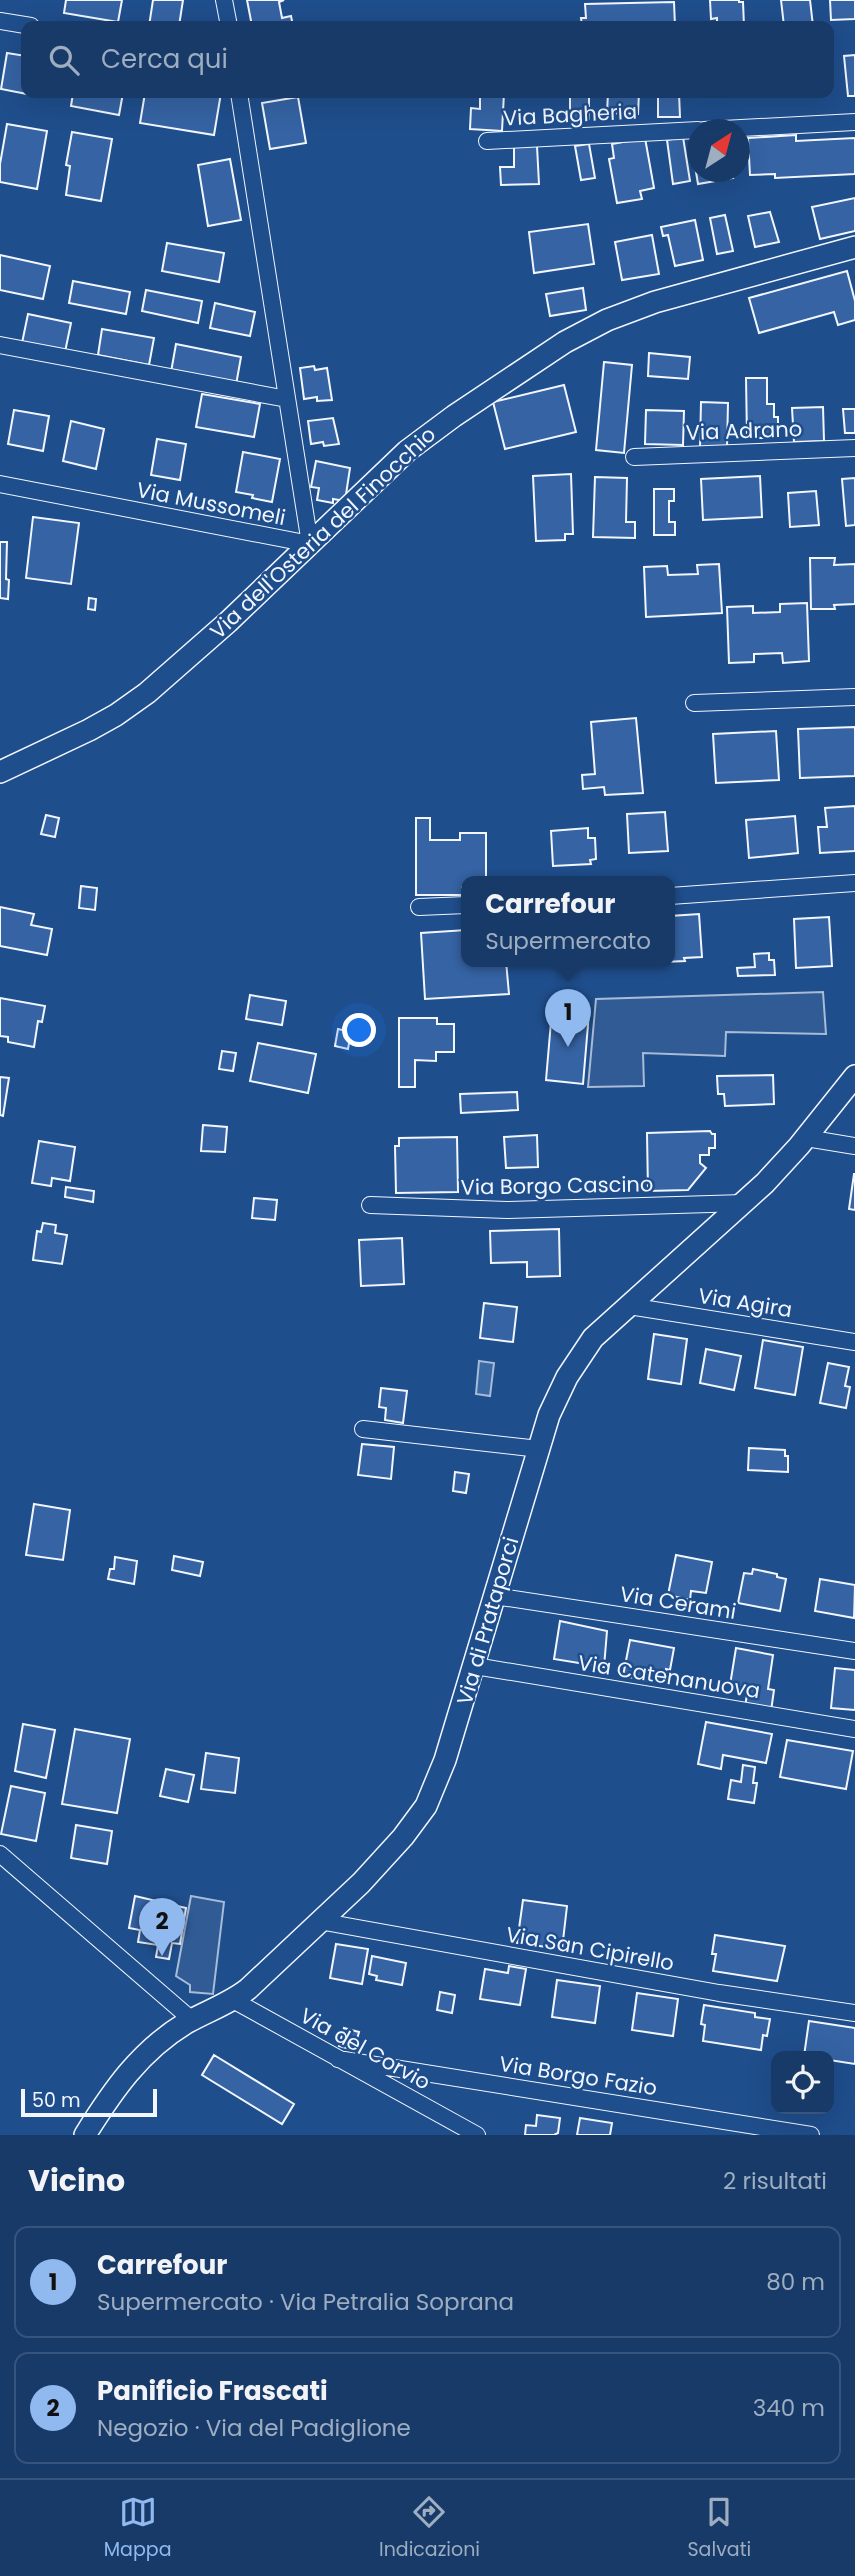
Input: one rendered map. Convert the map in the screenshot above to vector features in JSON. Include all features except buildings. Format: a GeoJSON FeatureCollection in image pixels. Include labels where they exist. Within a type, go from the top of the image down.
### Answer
{"type":"FeatureCollection","features":[{"type":"Feature","properties":{"kind":"street"},"geometry":{"type":"LineString","coordinates":[[224,0],[228,21]]}},
{"type":"Feature","properties":{"kind":"street"},"geometry":{"type":"LineString","coordinates":[[0,21],[21,24]]}},
{"type":"Feature","properties":{"kind":"street","name":"Via Mussomeli"},"geometry":{"type":"LineString","coordinates":[[0,484],[310,544],[240,98]]}},
{"type":"Feature","properties":{"kind":"street"},"geometry":{"type":"LineString","coordinates":[[750,128],[855,122]]}},
{"type":"Feature","properties":{"kind":"street","name":"Via Bagheria"},"geometry":{"type":"LineString","coordinates":[[487,141],[687,131]]}},
{"type":"Feature","properties":{"kind":"street","name":"Via dell'Osteria del Finocchio"},"geometry":{"type":"LineString","coordinates":[[1,776],[131,705],[175,669],[419,442],[565,342],[607,320],[655,302],[855,247]]}},
{"type":"Feature","properties":{"kind":"street"},"geometry":{"type":"LineString","coordinates":[[0,345],[287,399]]}},
{"type":"Feature","properties":{"kind":"street","name":"Via Adrano"},"geometry":{"type":"LineString","coordinates":[[634,457],[855,448]]}},
{"type":"Feature","properties":{"kind":"street"},"geometry":{"type":"LineString","coordinates":[[694,703],[855,697]]}},
{"type":"Feature","properties":{"kind":"street"},"geometry":{"type":"LineString","coordinates":[[675,896],[855,883]]}},
{"type":"Feature","properties":{"kind":"street"},"geometry":{"type":"LineString","coordinates":[[419,907],[461,905]]}},
{"type":"Feature","properties":{"kind":"street","name":"Via di Prataporci"},"geometry":{"type":"LineString","coordinates":[[85,2135],[113,2091],[136,2062],[161,2040],[192,2020],[233,2000],[267,1971],[369,1874],[422,1812],[445,1760],[553,1405],[572,1368],[593,1338],[744,1203],[806,1138],[855,1076]]}},
{"type":"Feature","properties":{"kind":"street"},"geometry":{"type":"LineString","coordinates":[[806,1138],[855,1146]]}},
{"type":"Feature","properties":{"kind":"street","name":"Via Borgo Cascino"},"geometry":{"type":"LineString","coordinates":[[370,1205],[507,1210],[744,1203]]}},
{"type":"Feature","properties":{"kind":"street","name":"Via Agira"},"geometry":{"type":"LineString","coordinates":[[629,1306],[855,1342]]}},
{"type":"Feature","properties":{"kind":"street"},"geometry":{"type":"LineString","coordinates":[[363,1429],[539,1449]]}},
{"type":"Feature","properties":{"kind":"street","name":"Via Cerami"},"geometry":{"type":"LineString","coordinates":[[495,1596],[855,1651]]}},
{"type":"Feature","properties":{"kind":"street","name":"Via Catenanuova"},"geometry":{"type":"LineString","coordinates":[[475,1666],[855,1729]]}},
{"type":"Feature","properties":{"kind":"street"},"geometry":{"type":"LineString","coordinates":[[0,1854],[192,2020]]}},
{"type":"Feature","properties":{"kind":"street","name":"Via San Cipirello"},"geometry":{"type":"LineString","coordinates":[[318,1921],[706,1991],[855,2013]]}},
{"type":"Feature","properties":{"kind":"street","name":"Via del Corvio"},"geometry":{"type":"LineString","coordinates":[[233,2000],[477,2135]]}},
{"type":"Feature","properties":{"kind":"street","name":"Via Borgo Fazio"},"geometry":{"type":"LineString","coordinates":[[338,2059],[811,2135]]}},
{"type":"Feature","properties":{"kind":"shaded area"},"geometry":{"type":"Polygon","coordinates":[[[823,992],[826,1034],[726,1032],[725,1056],[643,1053],[644,1086],[588,1087],[596,999],[823,992]]]}},
{"type":"Feature","properties":{"kind":"shaded area"},"geometry":{"type":"Polygon","coordinates":[[[479,1361],[494,1363],[490,1396],[476,1394],[479,1361]]]}},
{"type":"Feature","properties":{"kind":"shaded area"},"geometry":{"type":"Polygon","coordinates":[[[191,1896],[224,1902],[213,1994],[190,1992],[190,1985],[176,1976],[191,1896]]]}},
{"type":"Feature","properties":{"kind":"place","name":"Carrefour"},"geometry":{"type":"Point","coordinates":[568,1047]}},
{"type":"Feature","properties":{"kind":"place","name":"Panificio Frascati"},"geometry":{"type":"Point","coordinates":[162,1956]}}]}
